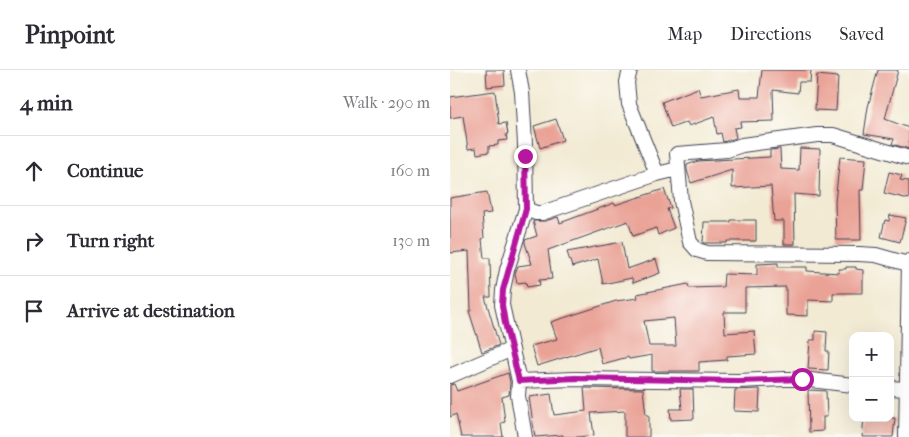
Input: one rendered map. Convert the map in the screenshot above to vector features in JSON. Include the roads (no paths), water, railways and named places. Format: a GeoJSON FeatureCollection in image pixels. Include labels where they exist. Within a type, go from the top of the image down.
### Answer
{"type":"FeatureCollection","features":[{"type":"Feature","properties":{"kind":"street"},"geometry":{"type":"LineString","coordinates":[[518,70],[522,92],[526,209],[503,290],[502,305],[519,381],[518,396],[525,437]]}},
{"type":"Feature","properties":{"kind":"street"},"geometry":{"type":"LineString","coordinates":[[630,70],[627,82],[630,104],[657,174]]}},
{"type":"Feature","properties":{"kind":"street"},"geometry":{"type":"LineString","coordinates":[[906,437],[909,262],[876,255],[860,254],[707,253],[697,250],[690,242],[681,201],[677,154],[726,150],[742,145],[817,135],[833,135],[909,158]]}},
{"type":"Feature","properties":{"kind":"street"},"geometry":{"type":"LineString","coordinates":[[526,209],[542,213],[657,174],[678,169]]}},
{"type":"Feature","properties":{"kind":"street"},"geometry":{"type":"LineString","coordinates":[[450,376],[512,349]]}},
{"type":"Feature","properties":{"kind":"street"},"geometry":{"type":"LineString","coordinates":[[519,381],[575,378],[738,381],[802,379],[849,385]]}},
{"type":"Feature","properties":{"kind":"street"},"geometry":{"type":"LineString","coordinates":[[894,388],[906,389]]}}]}
